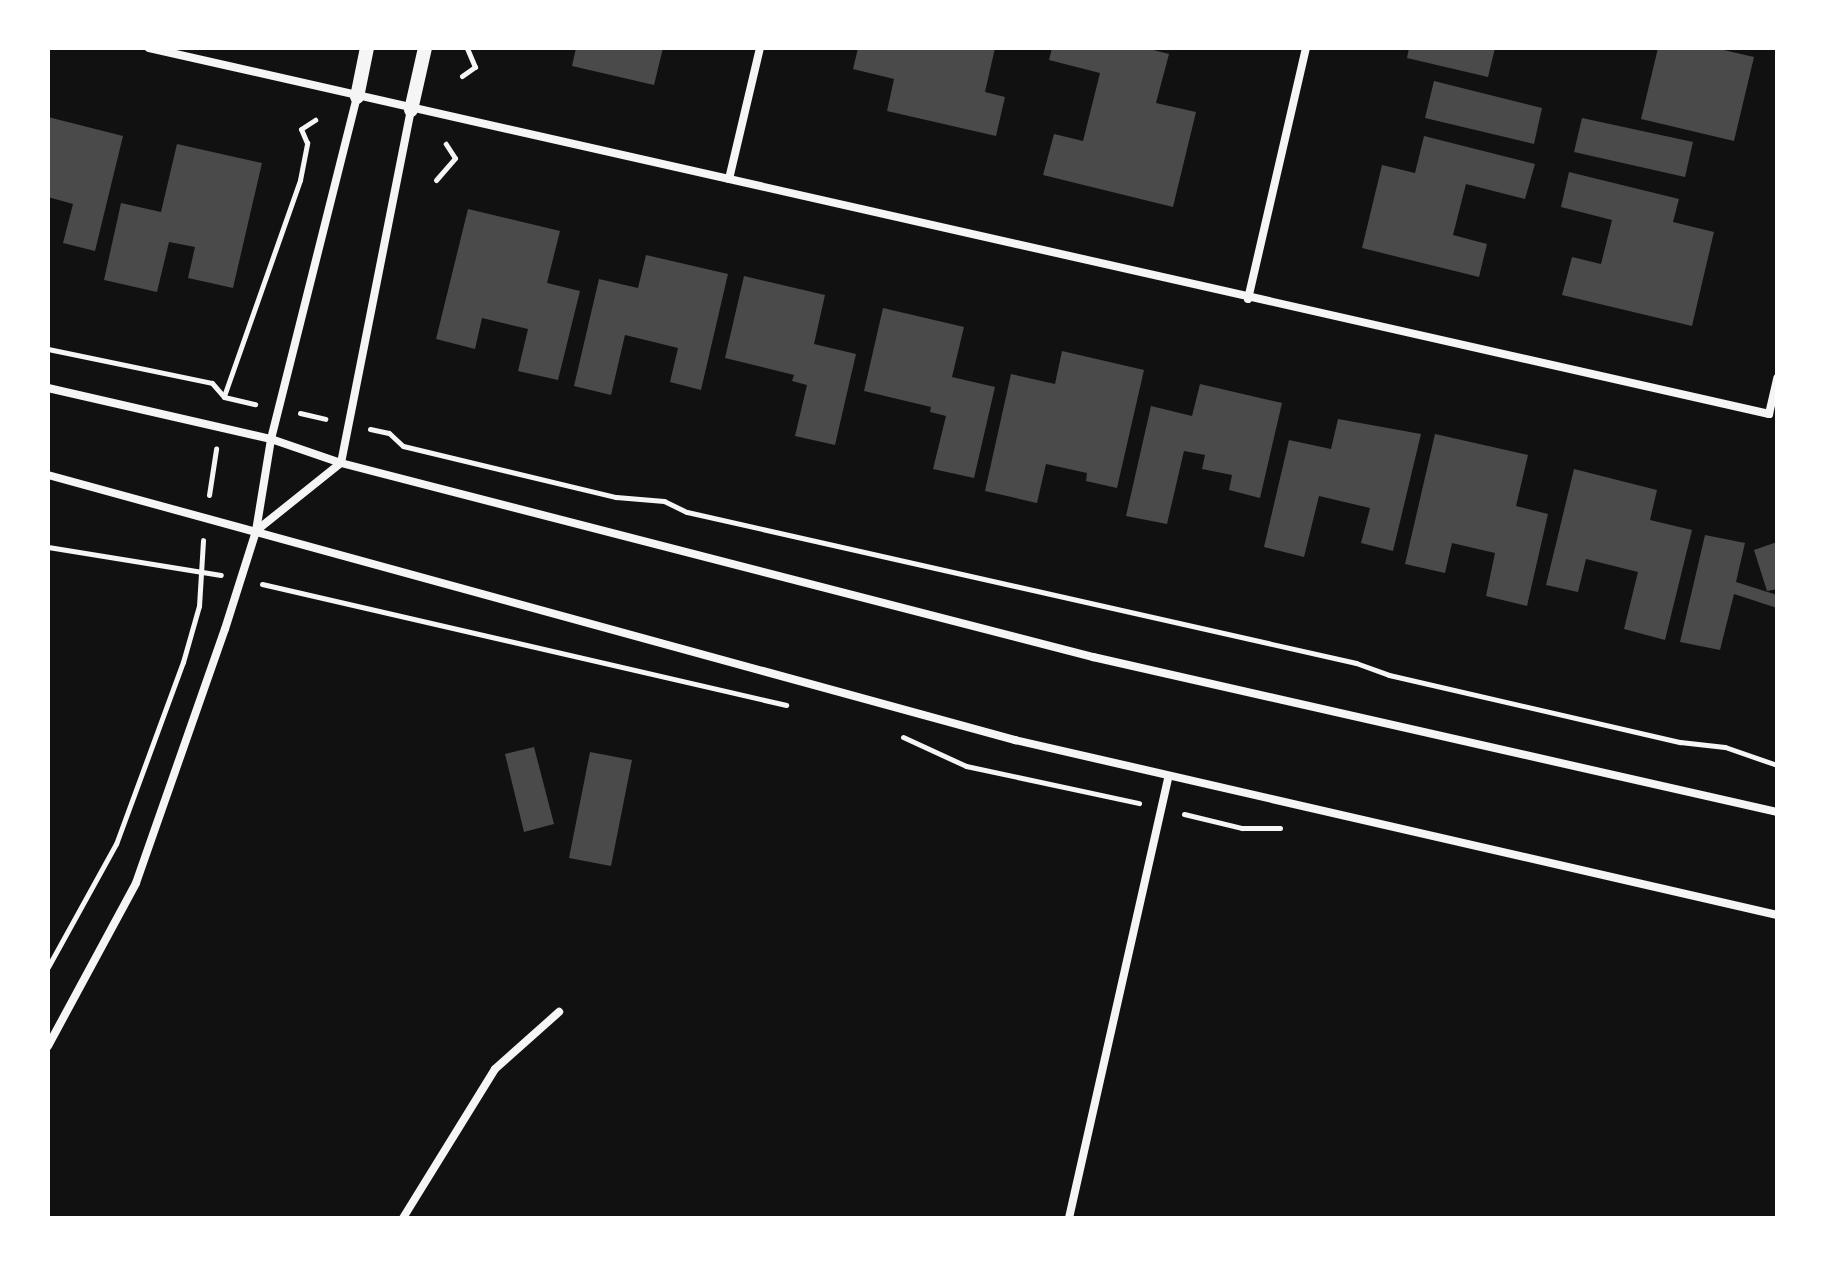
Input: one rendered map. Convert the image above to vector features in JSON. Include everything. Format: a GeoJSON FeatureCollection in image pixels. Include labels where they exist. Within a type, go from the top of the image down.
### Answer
{"type":"FeatureCollection","features":[{"type":"Feature","properties":{"kind":"street"},"geometry":{"type":"LineString","coordinates":[[149,48],[411,110],[1769,414],[1777,378]]}},
{"type":"Feature","properties":{"kind":"street"},"geometry":{"type":"LineString","coordinates":[[48,1046],[136,883],[256,531],[271,439],[367,48]]}},
{"type":"Feature","properties":{"kind":"street"},"geometry":{"type":"LineString","coordinates":[[256,531],[341,463],[425,48]]}},
{"type":"Feature","properties":{"kind":"street"},"geometry":{"type":"LineString","coordinates":[[729,179],[760,48]]}},
{"type":"Feature","properties":{"kind":"street"},"geometry":{"type":"LineString","coordinates":[[1248,299],[1306,48]]}},
{"type":"Feature","properties":{"kind":"street"},"geometry":{"type":"LineString","coordinates":[[48,388],[271,439],[341,463],[1093,657],[1777,812]]}},
{"type":"Feature","properties":{"kind":"street"},"geometry":{"type":"LineString","coordinates":[[48,475],[1015,740],[1777,915]]}},
{"type":"Feature","properties":{"kind":"street"},"geometry":{"type":"LineString","coordinates":[[1069,1218],[1169,776]]}},
{"type":"Feature","properties":{"kind":"street"},"geometry":{"type":"LineString","coordinates":[[403,1218],[495,1069],[559,1012]]}},
{"type":"Feature","properties":{"kind":"path"},"geometry":{"type":"LineString","coordinates":[[462,76],[475,67],[467,48]]}},
{"type":"Feature","properties":{"kind":"path"},"geometry":{"type":"LineString","coordinates":[[48,967],[116,844],[183,662],[199,606],[206,518],[224,397],[300,180],[307,143],[301,129],[315,120]]}},
{"type":"Feature","properties":{"kind":"path"},"geometry":{"type":"LineString","coordinates":[[436,180],[455,158],[446,144]]}},
{"type":"Feature","properties":{"kind":"path"},"geometry":{"type":"LineString","coordinates":[[48,349],[212,383],[224,397],[389,433],[403,446],[601,493],[664,501],[733,523],[1356,663],[1665,739],[1725,747],[1777,765]]}},
{"type":"Feature","properties":{"kind":"building"},"geometry":{"type":"Polygon","coordinates":[[[576,48],[663,48],[654,85],[572,66],[576,48]]]}},
{"type":"Feature","properties":{"kind":"building"},"geometry":{"type":"Polygon","coordinates":[[[858,48],[995,48],[985,92],[1005,97],[996,136],[887,111],[894,79],[853,69],[858,48]]]}},
{"type":"Feature","properties":{"kind":"building"},"geometry":{"type":"Polygon","coordinates":[[[1052,48],[1145,48],[1169,54],[1156,103],[1196,112],[1173,207],[1043,175],[1054,134],[1083,141],[1100,73],[1049,60],[1052,48]]]}},
{"type":"Feature","properties":{"kind":"building"},"geometry":{"type":"Polygon","coordinates":[[[1409,48],[1495,48],[1488,77],[1407,58],[1409,48]]]}},
{"type":"Feature","properties":{"kind":"building"},"geometry":{"type":"Polygon","coordinates":[[[1658,48],[1715,48],[1754,57],[1734,141],[1641,119],[1658,48]]]}},
{"type":"Feature","properties":{"kind":"building"},"geometry":{"type":"Polygon","coordinates":[[[1434,81],[1542,108],[1534,144],[1425,118],[1434,81]]]}},
{"type":"Feature","properties":{"kind":"building"},"geometry":{"type":"Polygon","coordinates":[[[48,117],[123,136],[95,251],[63,243],[73,204],[48,197],[48,117]]]}},
{"type":"Feature","properties":{"kind":"building"},"geometry":{"type":"Polygon","coordinates":[[[1582,118],[1693,142],[1685,177],[1574,152],[1582,118]]]}},
{"type":"Feature","properties":{"kind":"building"},"geometry":{"type":"Polygon","coordinates":[[[1424,136],[1535,164],[1525,199],[1466,184],[1453,235],[1487,244],[1479,277],[1362,248],[1382,165],[1415,173],[1424,136]]]}},
{"type":"Feature","properties":{"kind":"building"},"geometry":{"type":"Polygon","coordinates":[[[177,144],[262,163],[233,288],[188,278],[195,247],[169,242],[157,292],[104,280],[121,203],[161,212],[177,144]]]}},
{"type":"Feature","properties":{"kind":"building"},"geometry":{"type":"Polygon","coordinates":[[[1569,172],[1679,199],[1673,222],[1714,232],[1692,326],[1562,295],[1572,257],[1601,264],[1612,220],[1561,207],[1569,172]]]}},
{"type":"Feature","properties":{"kind":"building"},"geometry":{"type":"Polygon","coordinates":[[[468,209],[560,231],[547,283],[580,291],[558,380],[518,371],[528,329],[482,318],[475,349],[436,339],[468,209]]]}},
{"type":"Feature","properties":{"kind":"building"},"geometry":{"type":"Polygon","coordinates":[[[646,255],[728,274],[701,390],[670,382],[678,348],[625,335],[611,395],[574,386],[599,279],[638,288],[646,255]]]}},
{"type":"Feature","properties":{"kind":"building"},"geometry":{"type":"Polygon","coordinates":[[[744,276],[825,295],[814,344],[856,354],[835,445],[795,436],[807,385],[792,381],[794,375],[725,358],[744,276]]]}},
{"type":"Feature","properties":{"kind":"building"},"geometry":{"type":"Polygon","coordinates":[[[883,308],[964,327],[952,377],[995,387],[974,478],[933,469],[946,416],[930,412],[931,407],[864,391],[883,308]]]}},
{"type":"Feature","properties":{"kind":"building"},"geometry":{"type":"Polygon","coordinates":[[[1062,351],[1144,370],[1117,488],[1086,481],[1087,473],[1046,464],[1037,503],[985,491],[1011,374],[1055,384],[1062,351]]]}},
{"type":"Feature","properties":{"kind":"building"},"geometry":{"type":"Polygon","coordinates":[[[1200,384],[1282,403],[1260,498],[1229,490],[1232,475],[1202,469],[1205,455],[1184,451],[1167,524],[1126,516],[1151,406],[1192,416],[1200,384]]]}},
{"type":"Feature","properties":{"kind":"building"},"geometry":{"type":"Polygon","coordinates":[[[1338,419],[1421,434],[1393,551],[1361,543],[1370,508],[1319,496],[1304,557],[1264,547],[1289,440],[1331,449],[1338,419]]]}},
{"type":"Feature","properties":{"kind":"building"},"geometry":{"type":"Polygon","coordinates":[[[1435,434],[1528,455],[1516,506],[1548,514],[1527,606],[1486,596],[1495,553],[1452,543],[1445,573],[1405,564],[1435,434]]]}},
{"type":"Feature","properties":{"kind":"building"},"geometry":{"type":"Polygon","coordinates":[[[1574,469],[1657,490],[1650,520],[1692,530],[1665,640],[1624,629],[1638,572],[1586,559],[1578,592],[1546,585],[1574,469]]]}},
{"type":"Feature","properties":{"kind":"building"},"geometry":{"type":"Polygon","coordinates":[[[1705,535],[1745,543],[1736,582],[1777,595],[1777,608],[1734,594],[1720,650],[1680,642],[1705,535]]]}},
{"type":"Feature","properties":{"kind":"building"},"geometry":{"type":"Polygon","coordinates":[[[1777,542],[1777,589],[1767,591],[1754,550],[1777,542]]]}},
{"type":"Feature","properties":{"kind":"building"},"geometry":{"type":"Polygon","coordinates":[[[534,747],[554,824],[524,832],[505,754],[534,747]]]}},
{"type":"Feature","properties":{"kind":"building"},"geometry":{"type":"Polygon","coordinates":[[[590,752],[632,760],[611,866],[569,858],[590,752]]]}}]}
